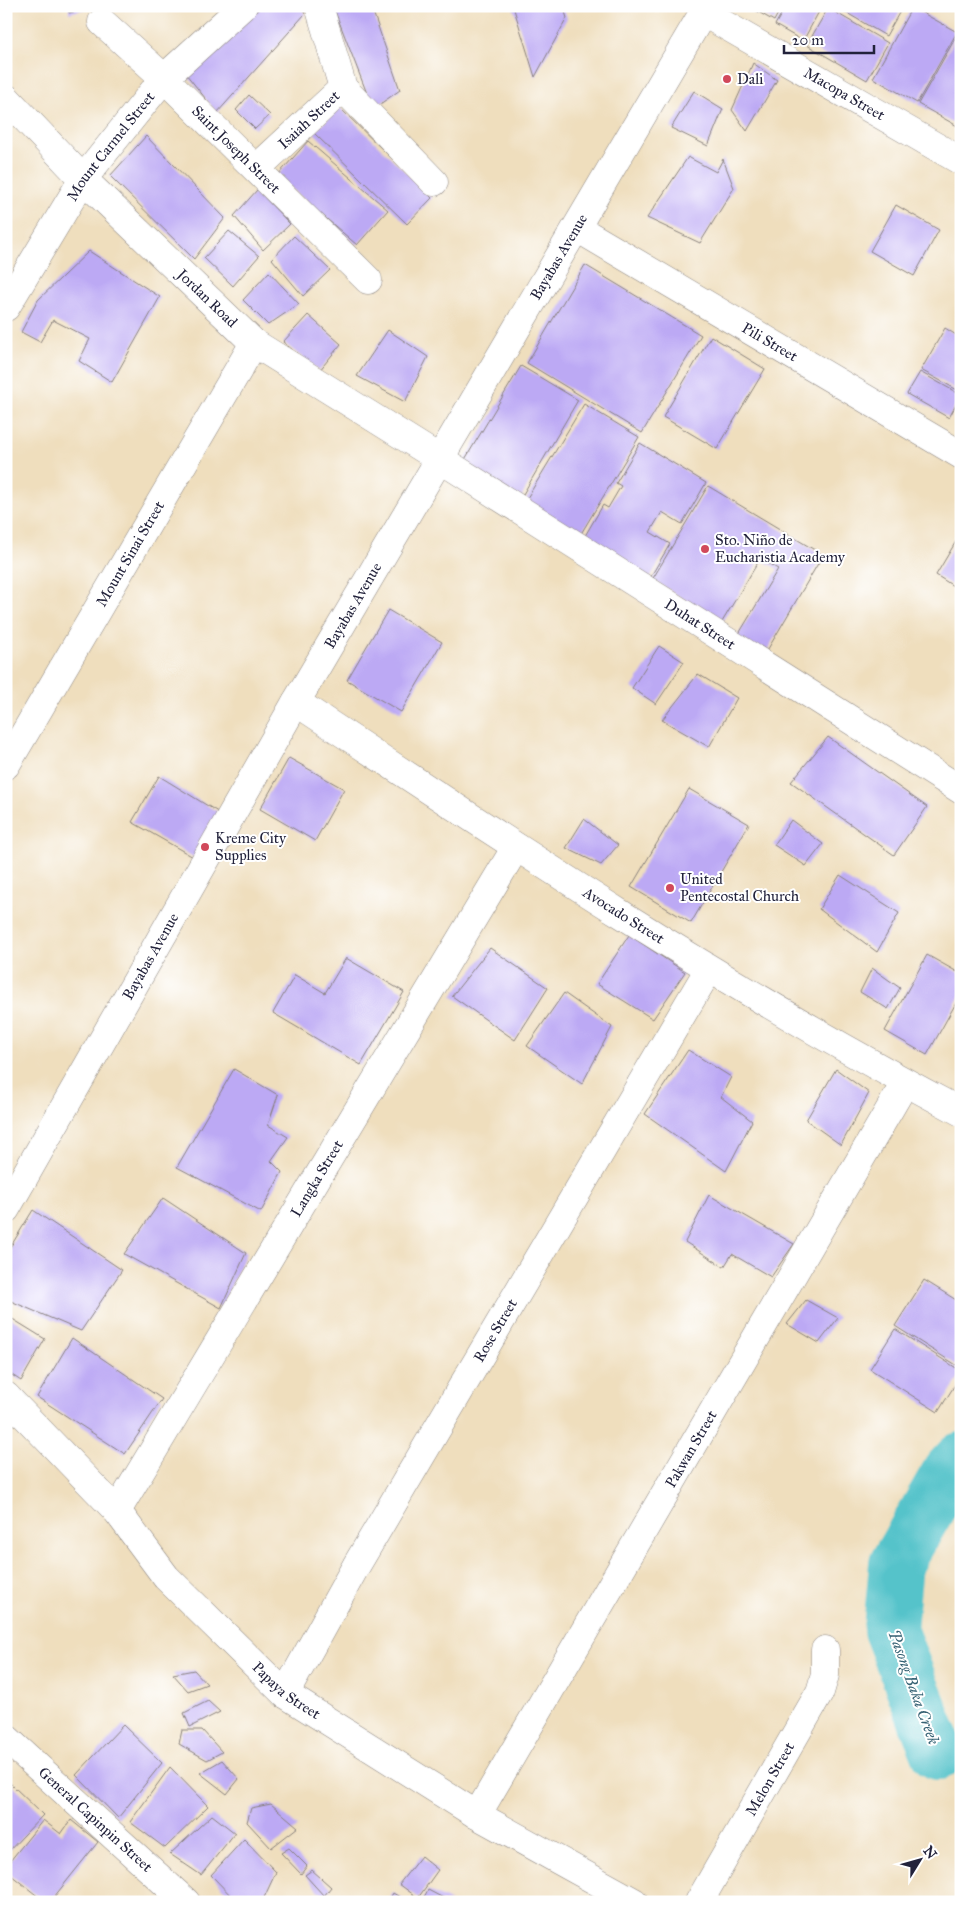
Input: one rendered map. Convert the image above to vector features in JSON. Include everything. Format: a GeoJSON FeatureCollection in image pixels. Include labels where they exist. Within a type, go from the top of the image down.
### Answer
{"type":"FeatureCollection","features":[{"type":"Feature","properties":{"kind":"street","name":"Mount Carmel Street"},"geometry":{"type":"LineString","coordinates":[[7,303],[83,179],[164,78],[243,6]]}},
{"type":"Feature","properties":{"kind":"street","name":"Isaiah Street"},"geometry":{"type":"LineString","coordinates":[[256,168],[344,88],[319,6]]}},
{"type":"Feature","properties":{"kind":"street","name":"Macopa Street"},"geometry":{"type":"LineString","coordinates":[[706,10],[961,161]]}},
{"type":"Feature","properties":{"kind":"street","name":"Bayabas Avenue"},"geometry":{"type":"LineString","coordinates":[[6,1210],[296,702],[706,10]]}},
{"type":"Feature","properties":{"kind":"street","name":"Saint Joseph Street"},"geometry":{"type":"LineString","coordinates":[[102,22],[164,78],[368,280]]}},
{"type":"Feature","properties":{"kind":"street"},"geometry":{"type":"LineString","coordinates":[[344,88],[434,182]]}},
{"type":"Feature","properties":{"kind":"street","name":"Jordan Road"},"geometry":{"type":"LineString","coordinates":[[6,98],[83,179],[254,343],[440,459]]}},
{"type":"Feature","properties":{"kind":"street","name":"Pili Street"},"geometry":{"type":"LineString","coordinates":[[578,228],[961,455]]}},
{"type":"Feature","properties":{"kind":"street","name":"Mount Sinai Street"},"geometry":{"type":"LineString","coordinates":[[6,765],[254,343]]}},
{"type":"Feature","properties":{"kind":"street","name":"Duhat Street"},"geometry":{"type":"LineString","coordinates":[[440,459],[961,790]]}},
{"type":"Feature","properties":{"kind":"street","name":"Avocado Street"},"geometry":{"type":"LineString","coordinates":[[296,702],[516,847],[709,969],[905,1083],[961,1112]]}},
{"type":"Feature","properties":{"kind":"street","name":"Langka Street"},"geometry":{"type":"LineString","coordinates":[[117,1511],[516,847]]}},
{"type":"Feature","properties":{"kind":"street","name":"Rose Street"},"geometry":{"type":"LineString","coordinates":[[285,1694],[361,1558],[709,969]]}},
{"type":"Feature","properties":{"kind":"street","name":"Pakwan Street"},"geometry":{"type":"LineString","coordinates":[[477,1815],[905,1083]]}},
{"type":"Feature","properties":{"kind":"street","name":"Papaya Street"},"geometry":{"type":"LineString","coordinates":[[6,1396],[117,1511],[166,1577],[285,1694],[477,1815],[634,1902]]}},
{"type":"Feature","properties":{"kind":"street","name":"Melon Street"},"geometry":{"type":"LineString","coordinates":[[699,1902],[820,1692],[825,1675],[825,1650]]}},
{"type":"Feature","properties":{"kind":"street","name":"General Capinpin Street"},"geometry":{"type":"LineString","coordinates":[[6,1738],[186,1902]]}},
{"type":"Feature","properties":{"kind":"building"},"geometry":{"type":"Polygon","coordinates":[[[69,6],[92,6],[92,7],[69,13],[69,6]]]}},
{"type":"Feature","properties":{"kind":"building"},"geometry":{"type":"Polygon","coordinates":[[[262,6],[301,6],[305,14],[217,113],[186,74],[262,6]]]}},
{"type":"Feature","properties":{"kind":"building"},"geometry":{"type":"Polygon","coordinates":[[[333,6],[371,6],[400,90],[373,109],[333,6]]]}},
{"type":"Feature","properties":{"kind":"building"},"geometry":{"type":"Polygon","coordinates":[[[513,6],[563,6],[567,18],[535,77],[513,6]]]}},
{"type":"Feature","properties":{"kind":"building"},"geometry":{"type":"Polygon","coordinates":[[[748,6],[782,6],[774,21],[748,6]]]}},
{"type":"Feature","properties":{"kind":"building"},"geometry":{"type":"Polygon","coordinates":[[[786,6],[822,6],[803,41],[775,25],[786,6]]]}},
{"type":"Feature","properties":{"kind":"building"},"geometry":{"type":"Polygon","coordinates":[[[835,6],[903,6],[886,36],[835,6]]]}},
{"type":"Feature","properties":{"kind":"building"},"geometry":{"type":"Polygon","coordinates":[[[912,7],[957,32],[917,103],[873,78],[912,7]]]}},
{"type":"Feature","properties":{"kind":"building"},"geometry":{"type":"Polygon","coordinates":[[[828,8],[888,43],[867,80],[807,45],[828,8]]]}},
{"type":"Feature","properties":{"kind":"building"},"geometry":{"type":"Polygon","coordinates":[[[961,28],[961,128],[918,104],[961,28]]]}},
{"type":"Feature","properties":{"kind":"building"},"geometry":{"type":"Polygon","coordinates":[[[753,63],[777,80],[747,131],[732,110],[753,63]]]}},
{"type":"Feature","properties":{"kind":"building"},"geometry":{"type":"Polygon","coordinates":[[[694,91],[723,109],[708,146],[671,128],[694,91]]]}},
{"type":"Feature","properties":{"kind":"building"},"geometry":{"type":"Polygon","coordinates":[[[249,95],[270,115],[255,129],[236,110],[249,95]]]}},
{"type":"Feature","properties":{"kind":"building"},"geometry":{"type":"Polygon","coordinates":[[[339,107],[432,198],[407,224],[314,133],[339,107]]]}},
{"type":"Feature","properties":{"kind":"building"},"geometry":{"type":"Polygon","coordinates":[[[146,136],[225,218],[194,259],[110,176],[146,136]]]}},
{"type":"Feature","properties":{"kind":"building"},"geometry":{"type":"Polygon","coordinates":[[[308,141],[388,210],[357,245],[277,176],[308,141]]]}},
{"type":"Feature","properties":{"kind":"building"},"geometry":{"type":"Polygon","coordinates":[[[688,157],[716,172],[723,159],[734,188],[700,243],[647,218],[688,157]]]}},
{"type":"Feature","properties":{"kind":"building"},"geometry":{"type":"Polygon","coordinates":[[[257,190],[290,224],[263,250],[234,216],[257,190]]]}},
{"type":"Feature","properties":{"kind":"building"},"geometry":{"type":"Polygon","coordinates":[[[896,205],[939,230],[914,276],[870,251],[896,205]]]}},
{"type":"Feature","properties":{"kind":"building"},"geometry":{"type":"Polygon","coordinates":[[[229,231],[259,256],[233,286],[204,258],[229,231]]]}},
{"type":"Feature","properties":{"kind":"building"},"geometry":{"type":"Polygon","coordinates":[[[294,236],[330,270],[303,296],[272,259],[294,236]]]}},
{"type":"Feature","properties":{"kind":"building"},"geometry":{"type":"Polygon","coordinates":[[[89,251],[160,297],[112,382],[79,361],[90,339],[53,320],[40,342],[21,332],[38,300],[89,251]]]}},
{"type":"Feature","properties":{"kind":"building"},"geometry":{"type":"Polygon","coordinates":[[[585,265],[701,335],[642,433],[527,363],[585,265]]]}},
{"type":"Feature","properties":{"kind":"building"},"geometry":{"type":"Polygon","coordinates":[[[269,272],[299,304],[268,325],[243,300],[269,272]]]}},
{"type":"Feature","properties":{"kind":"building"},"geometry":{"type":"Polygon","coordinates":[[[308,315],[341,344],[319,371],[283,342],[308,315]]]}},
{"type":"Feature","properties":{"kind":"building"},"geometry":{"type":"Polygon","coordinates":[[[945,328],[961,338],[961,392],[921,370],[945,328]]]}},
{"type":"Feature","properties":{"kind":"building"},"geometry":{"type":"Polygon","coordinates":[[[388,330],[428,357],[405,402],[357,376],[388,330]]]}},
{"type":"Feature","properties":{"kind":"building"},"geometry":{"type":"Polygon","coordinates":[[[711,336],[765,369],[717,449],[663,417],[711,336]]]}},
{"type":"Feature","properties":{"kind":"building"},"geometry":{"type":"Polygon","coordinates":[[[521,366],[578,400],[519,501],[461,466],[521,366]]]}},
{"type":"Feature","properties":{"kind":"building"},"geometry":{"type":"Polygon","coordinates":[[[920,372],[961,395],[949,418],[907,394],[920,372]]]}},
{"type":"Feature","properties":{"kind":"building"},"geometry":{"type":"Polygon","coordinates":[[[584,404],[639,437],[579,537],[524,503],[584,404]]]}},
{"type":"Feature","properties":{"kind":"building"},"geometry":{"type":"Polygon","coordinates":[[[640,443],[706,483],[682,524],[662,512],[650,532],[670,544],[648,581],[582,541],[603,505],[608,508],[621,486],[616,483],[640,443]]]}},
{"type":"Feature","properties":{"kind":"building"},"geometry":{"type":"Polygon","coordinates":[[[708,486],[823,555],[765,654],[737,637],[778,569],[760,559],[722,622],[652,580],[708,486]]]}},
{"type":"Feature","properties":{"kind":"building"},"geometry":{"type":"Polygon","coordinates":[[[961,533],[961,591],[936,575],[961,533]]]}},
{"type":"Feature","properties":{"kind":"building"},"geometry":{"type":"Polygon","coordinates":[[[388,610],[442,642],[401,712],[347,680],[388,610]]]}},
{"type":"Feature","properties":{"kind":"building"},"geometry":{"type":"Polygon","coordinates":[[[659,646],[684,662],[656,704],[632,688],[659,646]]]}},
{"type":"Feature","properties":{"kind":"building"},"geometry":{"type":"Polygon","coordinates":[[[698,674],[737,698],[709,747],[662,720],[698,674]]]}},
{"type":"Feature","properties":{"kind":"building"},"geometry":{"type":"Polygon","coordinates":[[[828,737],[927,807],[894,855],[791,782],[828,737]]]}},
{"type":"Feature","properties":{"kind":"building"},"geometry":{"type":"Polygon","coordinates":[[[289,758],[344,789],[315,841],[260,809],[289,758]]]}},
{"type":"Feature","properties":{"kind":"building"},"geometry":{"type":"Polygon","coordinates":[[[159,776],[226,817],[202,862],[132,822],[159,776]]]}},
{"type":"Feature","properties":{"kind":"building"},"geometry":{"type":"Polygon","coordinates":[[[689,789],[749,824],[691,923],[631,887],[689,789]]]}},
{"type":"Feature","properties":{"kind":"building"},"geometry":{"type":"Polygon","coordinates":[[[584,819],[618,845],[601,865],[566,848],[584,819]]]}},
{"type":"Feature","properties":{"kind":"building"},"geometry":{"type":"Polygon","coordinates":[[[791,820],[823,844],[806,866],[774,845],[791,820]]]}},
{"type":"Feature","properties":{"kind":"building"},"geometry":{"type":"Polygon","coordinates":[[[840,875],[899,913],[877,952],[819,909],[840,875]]]}},
{"type":"Feature","properties":{"kind":"building"},"geometry":{"type":"Polygon","coordinates":[[[629,935],[685,972],[653,1019],[597,984],[629,935]]]}},
{"type":"Feature","properties":{"kind":"building"},"geometry":{"type":"Polygon","coordinates":[[[490,948],[548,988],[515,1040],[452,996],[490,948]]]}},
{"type":"Feature","properties":{"kind":"building"},"geometry":{"type":"Polygon","coordinates":[[[927,955],[961,974],[961,994],[927,1055],[885,1031],[927,955]]]}},
{"type":"Feature","properties":{"kind":"building"},"geometry":{"type":"Polygon","coordinates":[[[346,958],[404,992],[361,1065],[273,1013],[295,975],[325,993],[346,958]]]}},
{"type":"Feature","properties":{"kind":"building"},"geometry":{"type":"Polygon","coordinates":[[[872,968],[900,988],[888,1009],[860,992],[872,968]]]}},
{"type":"Feature","properties":{"kind":"building"},"geometry":{"type":"Polygon","coordinates":[[[564,993],[612,1027],[582,1084],[527,1046],[564,993]]]}},
{"type":"Feature","properties":{"kind":"building"},"geometry":{"type":"Polygon","coordinates":[[[688,1050],[731,1077],[721,1097],[752,1121],[726,1171],[645,1114],[688,1050]]]}},
{"type":"Feature","properties":{"kind":"building"},"geometry":{"type":"Polygon","coordinates":[[[234,1069],[278,1095],[268,1125],[288,1137],[271,1161],[282,1172],[261,1212],[177,1167],[234,1069]]]}},
{"type":"Feature","properties":{"kind":"building"},"geometry":{"type":"Polygon","coordinates":[[[836,1069],[869,1093],[841,1145],[806,1120],[836,1069]]]}},
{"type":"Feature","properties":{"kind":"building"},"geometry":{"type":"Polygon","coordinates":[[[709,1195],[794,1244],[771,1277],[732,1254],[724,1267],[685,1242],[709,1195]]]}},
{"type":"Feature","properties":{"kind":"building"},"geometry":{"type":"Polygon","coordinates":[[[163,1198],[246,1253],[221,1308],[124,1254],[163,1198]]]}},
{"type":"Feature","properties":{"kind":"building"},"geometry":{"type":"Polygon","coordinates":[[[33,1210],[122,1270],[81,1331],[6,1299],[6,1254],[33,1210]]]}},
{"type":"Feature","properties":{"kind":"building"},"geometry":{"type":"Polygon","coordinates":[[[924,1280],[961,1303],[961,1368],[895,1326],[924,1280]]]}},
{"type":"Feature","properties":{"kind":"building"},"geometry":{"type":"Polygon","coordinates":[[[806,1300],[838,1318],[819,1343],[787,1324],[806,1300]]]}},
{"type":"Feature","properties":{"kind":"building"},"geometry":{"type":"Polygon","coordinates":[[[6,1315],[45,1339],[21,1381],[6,1371],[6,1315]]]}},
{"type":"Feature","properties":{"kind":"building"},"geometry":{"type":"Polygon","coordinates":[[[895,1329],[961,1371],[961,1375],[938,1412],[870,1369],[895,1329]]]}},
{"type":"Feature","properties":{"kind":"building"},"geometry":{"type":"Polygon","coordinates":[[[72,1338],[162,1399],[125,1454],[37,1397],[72,1338]]]}},
{"type":"Feature","properties":{"kind":"building"},"geometry":{"type":"Polygon","coordinates":[[[194,1670],[207,1684],[188,1691],[173,1674],[194,1670]]]}},
{"type":"Feature","properties":{"kind":"building"},"geometry":{"type":"Polygon","coordinates":[[[208,1701],[220,1712],[190,1727],[184,1713],[208,1701]]]}},
{"type":"Feature","properties":{"kind":"building"},"geometry":{"type":"Polygon","coordinates":[[[123,1725],[162,1763],[118,1818],[76,1775],[123,1725]]]}},
{"type":"Feature","properties":{"kind":"building"},"geometry":{"type":"Polygon","coordinates":[[[182,1730],[202,1730],[222,1752],[207,1760],[179,1744],[182,1730]]]}},
{"type":"Feature","properties":{"kind":"building"},"geometry":{"type":"Polygon","coordinates":[[[222,1760],[239,1779],[227,1794],[200,1773],[222,1760]]]}},
{"type":"Feature","properties":{"kind":"building"},"geometry":{"type":"Polygon","coordinates":[[[170,1767],[208,1806],[165,1848],[130,1822],[170,1767]]]}},
{"type":"Feature","properties":{"kind":"building"},"geometry":{"type":"Polygon","coordinates":[[[10,1783],[43,1815],[6,1854],[6,1787],[10,1783]]]}},
{"type":"Feature","properties":{"kind":"building"},"geometry":{"type":"Polygon","coordinates":[[[271,1804],[298,1827],[271,1848],[247,1822],[251,1808],[271,1804]]]}},
{"type":"Feature","properties":{"kind":"building"},"geometry":{"type":"Polygon","coordinates":[[[212,1815],[235,1833],[201,1875],[170,1854],[212,1815]]]}},
{"type":"Feature","properties":{"kind":"building"},"geometry":{"type":"Polygon","coordinates":[[[43,1820],[61,1834],[71,1820],[98,1842],[50,1902],[45,1902],[6,1871],[6,1866],[43,1820]]]}},
{"type":"Feature","properties":{"kind":"building"},"geometry":{"type":"Polygon","coordinates":[[[244,1839],[276,1872],[262,1902],[237,1902],[211,1875],[244,1839]]]}},
{"type":"Feature","properties":{"kind":"building"},"geometry":{"type":"Polygon","coordinates":[[[289,1848],[307,1866],[301,1874],[281,1853],[289,1848]]]}},
{"type":"Feature","properties":{"kind":"building"},"geometry":{"type":"Polygon","coordinates":[[[421,1856],[438,1870],[418,1898],[399,1884],[421,1856]]]}},
{"type":"Feature","properties":{"kind":"building"},"geometry":{"type":"Polygon","coordinates":[[[312,1870],[331,1887],[324,1896],[305,1875],[312,1870]]]}},
{"type":"Feature","properties":{"kind":"building"},"geometry":{"type":"Polygon","coordinates":[[[428,1890],[451,1902],[421,1902],[428,1890]]]}},
{"type":"Feature","properties":{"kind":"building"},"geometry":{"type":"Polygon","coordinates":[[[393,1893],[408,1902],[388,1902],[393,1893]]]}},
{"type":"Feature","properties":{"kind":"waterway","name":"Pasong Baka Creek"},"geometry":{"type":"LineString","coordinates":[[938,1753],[890,1630],[896,1564],[949,1472],[961,1459]]}},
{"type":"Feature","properties":{"kind":"place","name":"Dali"},"geometry":{"type":"Point","coordinates":[727,79]}},
{"type":"Feature","properties":{"kind":"place","name":"Sto. Niño de Eucharistia Academy"},"geometry":{"type":"Point","coordinates":[705,549]}},
{"type":"Feature","properties":{"kind":"place","name":"Kreme City Supplies"},"geometry":{"type":"Point","coordinates":[205,847]}},
{"type":"Feature","properties":{"kind":"place","name":"United Pentecostal Church"},"geometry":{"type":"Point","coordinates":[670,888]}}]}
